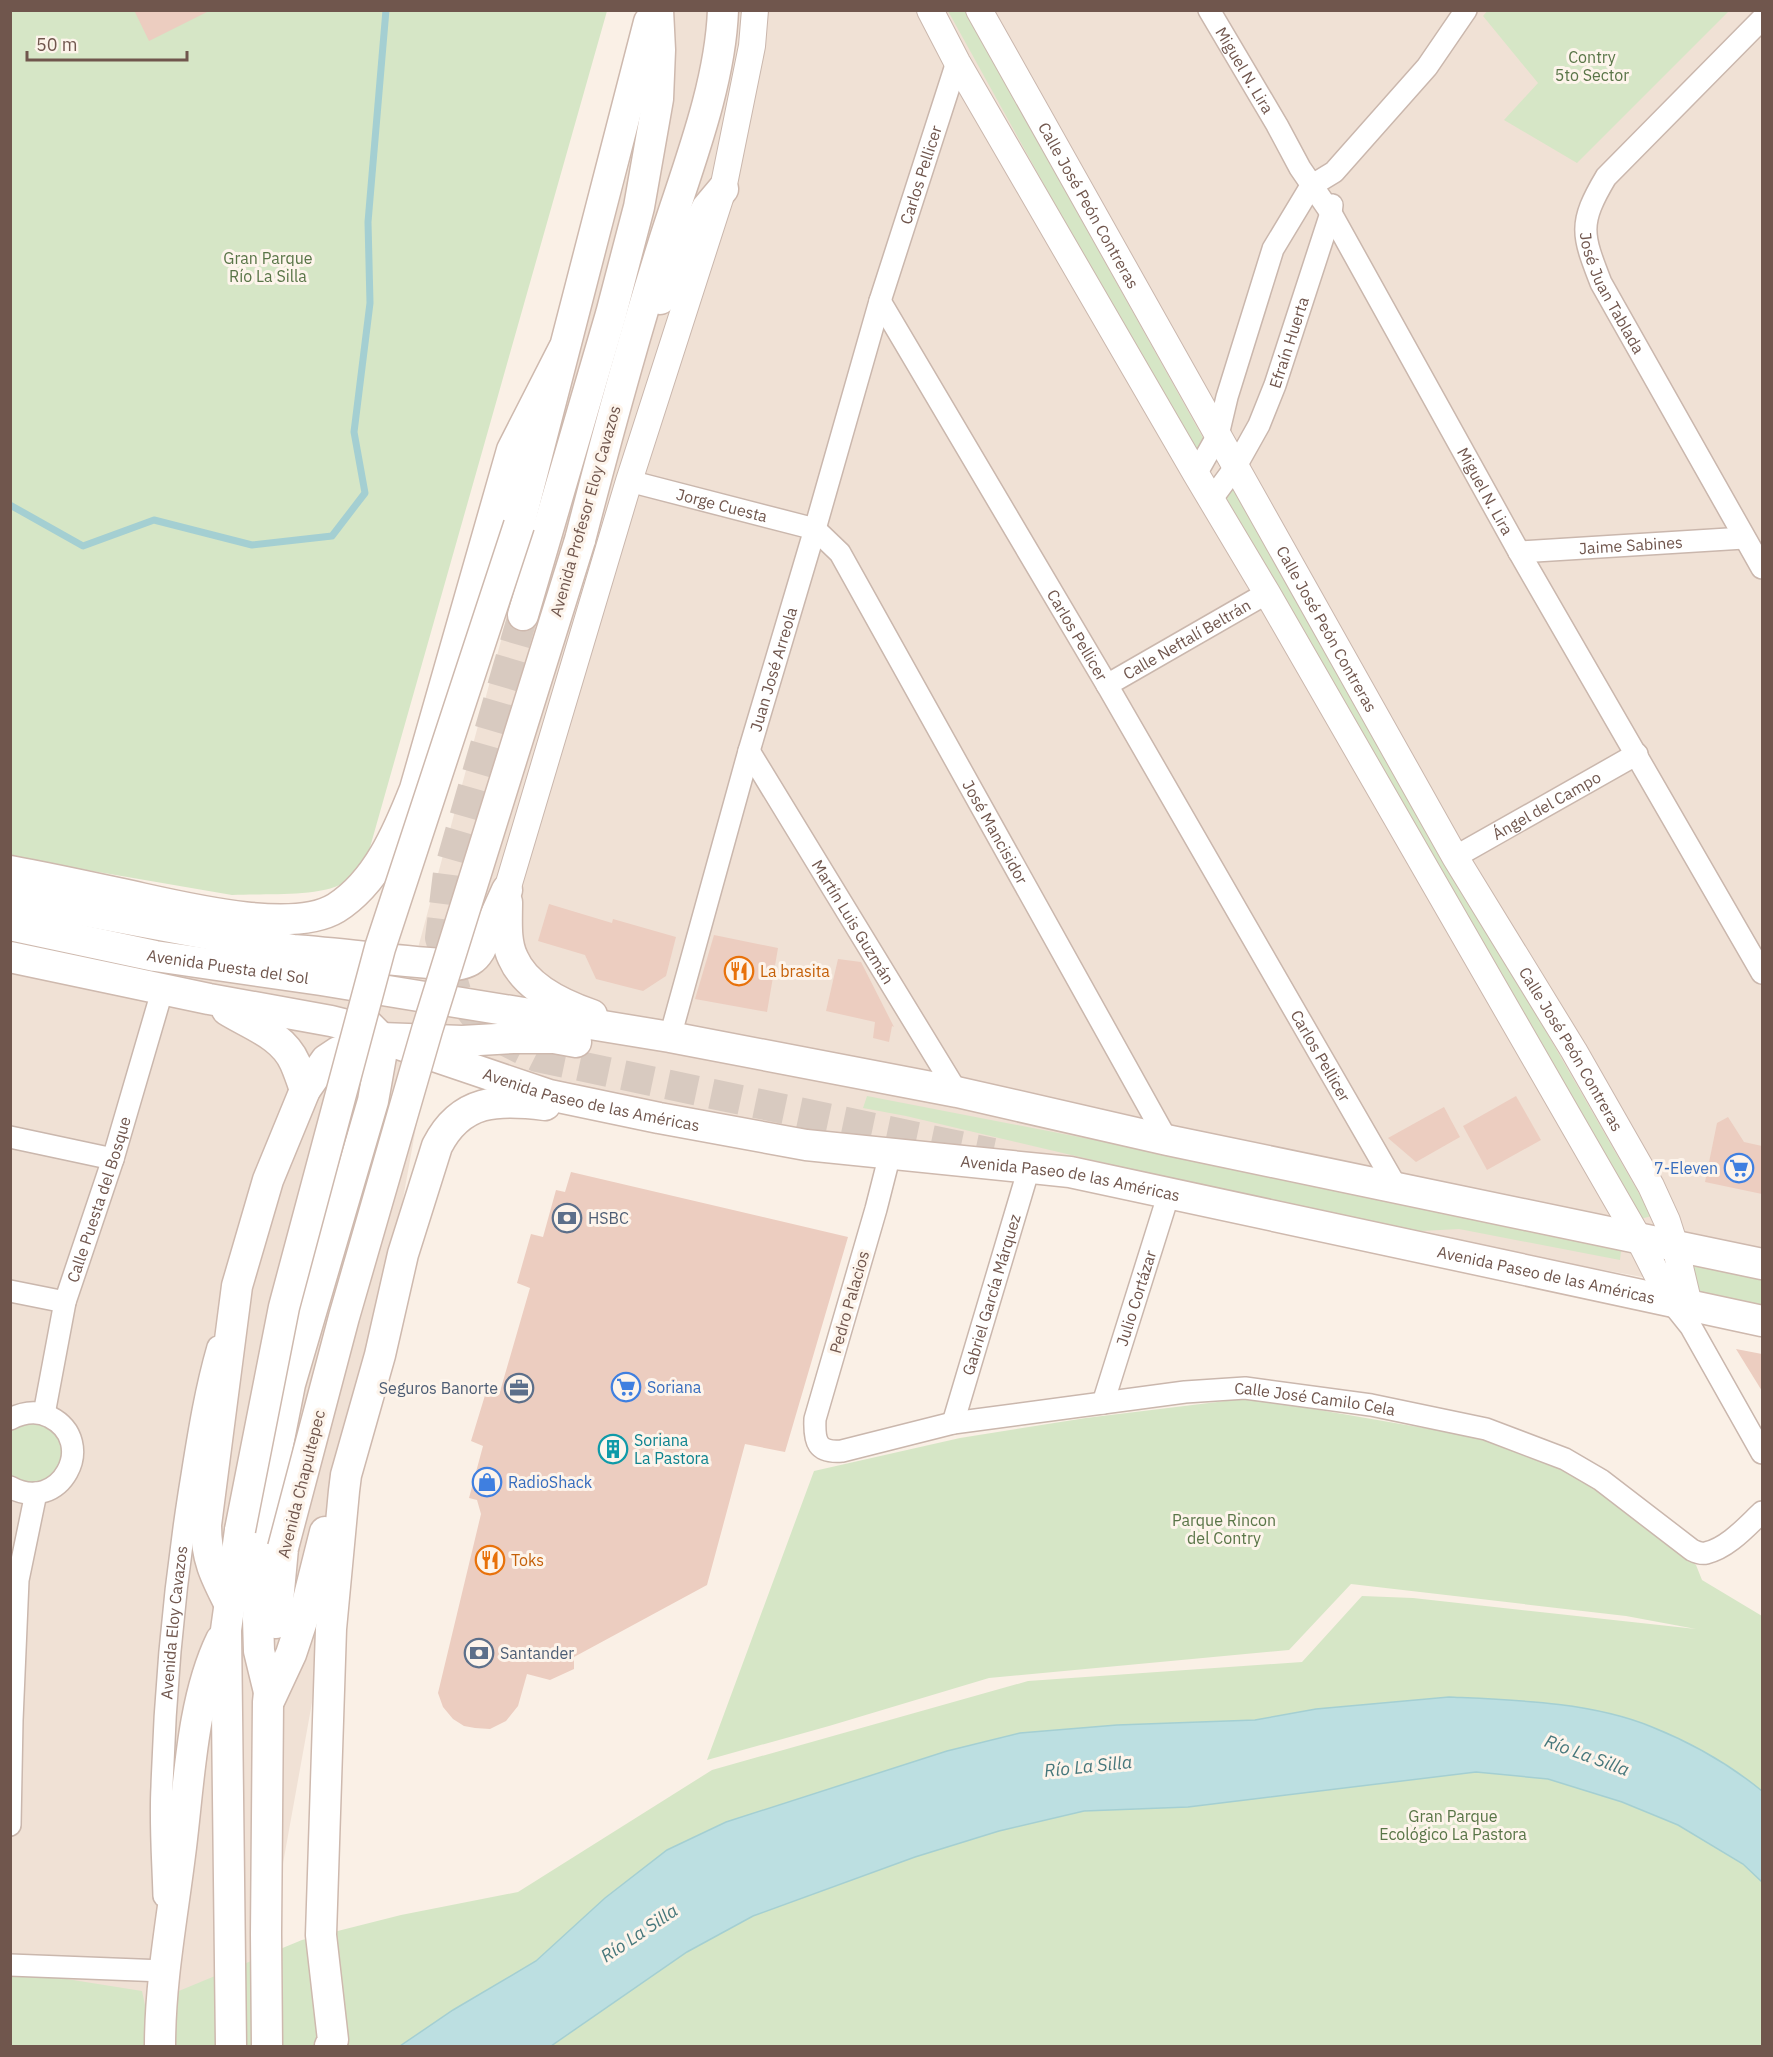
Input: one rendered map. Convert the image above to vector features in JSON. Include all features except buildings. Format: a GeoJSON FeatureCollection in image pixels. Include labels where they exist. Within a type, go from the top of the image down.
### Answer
{"type":"FeatureCollection","features":[{"type":"Feature","properties":{"kind":"main road"},"geometry":{"type":"LineString","coordinates":[[231,2046],[228,1617],[240,1530],[284,1307],[380,948],[519,525],[652,10]]}},
{"type":"Feature","properties":{"kind":"main road"},"geometry":{"type":"LineString","coordinates":[[523,615],[611,314],[639,207],[658,99],[660,50],[658,10]]}},
{"type":"Feature","properties":{"kind":"main road","name":"Avenida Profesor Eloy Cavazos"},"geometry":{"type":"LineString","coordinates":[[441,1005],[580,540],[630,351],[709,98],[722,29],[723,10]]}},
{"type":"Feature","properties":{"kind":"main road"},"geometry":{"type":"LineString","coordinates":[[630,351],[668,287],[707,208],[723,189]]}},
{"type":"Feature","properties":{"kind":"main road"},"geometry":{"type":"LineString","coordinates":[[10,871],[205,912],[250,918],[295,920],[313,917],[334,909],[350,898],[365,883],[392,844],[415,789],[512,450],[563,350]]}},
{"type":"Feature","properties":{"kind":"main road"},"geometry":{"type":"LineString","coordinates":[[378,863],[376,889],[382,927],[388,943],[401,962]]}},
{"type":"Feature","properties":{"kind":"main road"},"geometry":{"type":"LineString","coordinates":[[10,897],[293,950],[401,962],[456,965],[467,963],[475,958],[486,942],[507,891]]}},
{"type":"Feature","properties":{"kind":"main road"},"geometry":{"type":"LineString","coordinates":[[507,891],[508,943],[512,958],[520,972],[534,985],[561,1002],[656,1035]]}},
{"type":"Feature","properties":{"kind":"main road","name":"Avenida Puesta del Sol"},"geometry":{"type":"LineString","coordinates":[[10,925],[155,956],[321,980],[441,1005]]}},
{"type":"Feature","properties":{"kind":"main road","name":"Avenida Puesta del Sol"},"geometry":{"type":"LineString","coordinates":[[10,957],[209,999],[331,1021],[381,1038]]}},
{"type":"Feature","properties":{"kind":"main road"},"geometry":{"type":"LineString","coordinates":[[268,1697],[259,1651],[258,1619],[259,1572],[265,1510],[290,1383],[373,1101],[383,1045],[381,1038],[321,980]]}},
{"type":"Feature","properties":{"kind":"main road"},"geometry":{"type":"LineString","coordinates":[[209,999],[274,1037],[295,1061],[305,1090]]}},
{"type":"Feature","properties":{"kind":"main road"},"geometry":{"type":"LineString","coordinates":[[441,1005],[461,1005],[656,1035],[957,1092],[1167,1140],[1762,1264]]}},
{"type":"Feature","properties":{"kind":"main road","name":"Avenida Chapultepec"},"geometry":{"type":"LineString","coordinates":[[267,2046],[268,1697],[283,1548],[344,1317],[441,1005]]}},
{"type":"Feature","properties":{"kind":"main road"},"geometry":{"type":"LineString","coordinates":[[454,1040],[475,1029],[529,1016]]}},
{"type":"Feature","properties":{"kind":"main road"},"geometry":{"type":"LineString","coordinates":[[160,2046],[165,1968],[204,1686],[228,1617],[206,1547],[206,1525],[237,1286],[268,1180],[305,1090],[326,1060],[338,1052],[381,1038],[454,1040],[554,1038],[722,1066],[769,1068],[784,1065],[789,1060]]}},
{"type":"Feature","properties":{"kind":"main road","name":"Avenida Paseo de las Américas"},"geometry":{"type":"LineString","coordinates":[[381,1038],[549,1095],[806,1145],[1070,1172],[1684,1312],[1762,1321]]}},
{"type":"Feature","properties":{"kind":"main road"},"geometry":{"type":"LineString","coordinates":[[549,1095],[530,1083],[525,1067],[532,1051],[554,1038]]}},
{"type":"Feature","properties":{"kind":"main road"},"geometry":{"type":"LineString","coordinates":[[330,2046],[333,2040],[321,1935],[331,1629],[346,1474],[380,1356],[404,1254],[437,1146],[445,1130],[465,1113],[487,1104],[510,1100],[609,1113],[633,1112]]}},
{"type":"Feature","properties":{"kind":"main road"},"geometry":{"type":"LineString","coordinates":[[268,1697],[291,1654],[306,1612],[332,1508],[344,1491]]}},
{"type":"Feature","properties":{"kind":"street"},"geometry":{"type":"LineString","coordinates":[[507,891],[629,481],[723,189],[752,45],[755,10]]}},
{"type":"Feature","properties":{"kind":"street","name":"Calle José Peón Contreras"},"geometry":{"type":"LineString","coordinates":[[930,10],[957,62],[1211,500],[1267,592],[1639,1239],[1684,1312]]}},
{"type":"Feature","properties":{"kind":"street","name":"Calle José Peón Contreras"},"geometry":{"type":"LineString","coordinates":[[979,10],[1455,857],[1574,1051],[1646,1177],[1659,1202],[1675,1246],[1684,1312]]}},
{"type":"Feature","properties":{"kind":"street","name":"Miguel N. Lira"},"geometry":{"type":"LineString","coordinates":[[1209,10],[1311,186],[1331,213],[1520,552],[1762,973]]}},
{"type":"Feature","properties":{"kind":"street"},"geometry":{"type":"LineString","coordinates":[[1196,474],[1218,435],[1227,397],[1273,249],[1311,186],[1334,172],[1427,67],[1449,20],[1466,10]]}},
{"type":"Feature","properties":{"kind":"street","name":"José Juan Tablada"},"geometry":{"type":"LineString","coordinates":[[1762,18],[1606,177],[1592,200],[1585,224],[1588,248],[1601,283],[1762,568]]}},
{"type":"Feature","properties":{"kind":"street","name":"Carlos Pellicer"},"geometry":{"type":"LineString","coordinates":[[957,62],[880,301],[1107,685],[1397,1188]]}},
{"type":"Feature","properties":{"kind":"street","name":"Efraín Huerta"},"geometry":{"type":"LineString","coordinates":[[1211,500],[1253,438],[1275,385],[1331,213],[1334,172]]}},
{"type":"Feature","properties":{"kind":"street","name":"Juan José Arreola"},"geometry":{"type":"LineString","coordinates":[[656,1035],[749,751],[880,301]]}},
{"type":"Feature","properties":{"kind":"street","name":"Jorge Cuesta"},"geometry":{"type":"LineString","coordinates":[[629,481],[815,529]]}},
{"type":"Feature","properties":{"kind":"street","name":"José Mancisidor"},"geometry":{"type":"LineString","coordinates":[[815,529],[840,553],[1167,1140]]}},
{"type":"Feature","properties":{"kind":"street","name":"Jaime Sabines"},"geometry":{"type":"LineString","coordinates":[[1520,552],[1744,538]]}},
{"type":"Feature","properties":{"kind":"street","name":"Calle Neftalí Beltrán"},"geometry":{"type":"LineString","coordinates":[[1107,685],[1267,592]]}},
{"type":"Feature","properties":{"kind":"street","name":"Martín Luis Guzmán"},"geometry":{"type":"LineString","coordinates":[[749,751],[957,1092]]}},
{"type":"Feature","properties":{"kind":"street","name":"Ángel del Campo"},"geometry":{"type":"LineString","coordinates":[[1455,857],[1637,754]]}},
{"type":"Feature","properties":{"kind":"street","name":"Calle Puesta del Bosque"},"geometry":{"type":"LineString","coordinates":[[44,1414],[65,1302],[113,1159],[163,988]]}},
{"type":"Feature","properties":{"kind":"street"},"geometry":{"type":"LineString","coordinates":[[10,1137],[113,1159]]}},
{"type":"Feature","properties":{"kind":"street","name":"Pedro Palacios"},"geometry":{"type":"LineString","coordinates":[[822,1449],[817,1441],[815,1419],[890,1154]]}},
{"type":"Feature","properties":{"kind":"street","name":"Gabriel García Márquez"},"geometry":{"type":"LineString","coordinates":[[953,1423],[1029,1168]]}},
{"type":"Feature","properties":{"kind":"street","name":"Julio Cortázar"},"geometry":{"type":"LineString","coordinates":[[1103,1403],[1169,1193]]}},
{"type":"Feature","properties":{"kind":"street","name":"Avenida Eloy Cavazos"},"geometry":{"type":"LineString","coordinates":[[165,1968],[161,1789],[168,1657],[181,1547],[209,1377],[237,1286]]}},
{"type":"Feature","properties":{"kind":"street"},"geometry":{"type":"LineString","coordinates":[[10,1291],[65,1302]]}},
{"type":"Feature","properties":{"kind":"street"},"geometry":{"type":"LineString","coordinates":[[1684,1312],[1762,1453]]}},
{"type":"Feature","properties":{"kind":"street","name":"Calle José Camilo Cela"},"geometry":{"type":"LineString","coordinates":[[822,1449],[831,1452],[843,1451],[953,1423],[1185,1392],[1245,1388],[1371,1404],[1486,1429],[1565,1459],[1583,1469],[1601,1480],[1692,1550],[1704,1553],[1732,1539],[1762,1512]]}},
{"type":"Feature","properties":{"kind":"street"},"geometry":{"type":"LineString","coordinates":[[10,1419],[32,1412],[44,1414],[63,1427],[70,1437],[72,1461],[61,1481],[44,1492],[24,1492],[10,1487]]}},
{"type":"Feature","properties":{"kind":"street"},"geometry":{"type":"LineString","coordinates":[[10,1825],[14,1579],[36,1493]]}},
{"type":"Feature","properties":{"kind":"street"},"geometry":{"type":"LineString","coordinates":[[10,1965],[165,1968]]}},
{"type":"Feature","properties":{"kind":"shaded area"},"geometry":{"type":"Polygon","coordinates":[[[671,11],[1762,11],[1762,1299],[1070,1172],[427,1066],[250,2046],[11,2046],[11,902],[408,985],[671,11]]]}},
{"type":"Feature","properties":{"kind":"green space","name":"Contry 5to Sector"},"geometry":{"type":"Polygon","coordinates":[[[1488,10],[1729,11],[1577,163],[1504,120],[1538,83],[1483,16],[1488,10]]]}},
{"type":"Feature","properties":{"kind":"green space","name":"Gran Parque Río La Silla"},"geometry":{"type":"Polygon","coordinates":[[[10,11],[607,11],[365,865],[350,879],[333,888],[305,893],[232,895],[11,857],[10,11]]]}},
{"type":"Feature","properties":{"kind":"green space"},"geometry":{"type":"Polygon","coordinates":[[[948,11],[965,11],[1207,445],[1193,454],[948,11]]]}},
{"type":"Feature","properties":{"kind":"green space"},"geometry":{"type":"Polygon","coordinates":[[[1232,485],[1652,1216],[1632,1221],[1217,499],[1232,485]]]}},
{"type":"Feature","properties":{"kind":"green space"},"geometry":{"type":"Polygon","coordinates":[[[867,1096],[1316,1183],[1616,1245],[1621,1251],[1620,1260],[1459,1229],[1421,1231],[1229,1197],[1224,1191],[906,1116],[863,1108],[867,1096]]]}},
{"type":"Feature","properties":{"kind":"green space"},"geometry":{"type":"Polygon","coordinates":[[[1683,1260],[1762,1277],[1762,1306],[1689,1290],[1683,1260]]]}},
{"type":"Feature","properties":{"kind":"green space","name":"Gran Parque Ecológico La Pastora"},"geometry":{"type":"Polygon","coordinates":[[[1250,1398],[1476,1437],[1573,1471],[1696,1565],[1702,1580],[1762,1616],[1762,2046],[11,2046],[10,1970],[142,1991],[145,2005],[302,1940],[401,1915],[518,1892],[712,1770],[1028,1681],[1302,1662],[1362,1596],[1413,1598],[1696,1629],[1626,1616],[1351,1584],[1289,1650],[989,1678],[707,1760],[814,1471],[960,1438],[1086,1418],[1250,1398]]]}},
{"type":"Feature","properties":{"kind":"green space"},"geometry":{"type":"Polygon","coordinates":[[[27,1420],[52,1424],[67,1448],[60,1473],[32,1486],[11,1477],[11,1428],[27,1420]]]}},
{"type":"Feature","properties":{"kind":"water","name":"Río La Silla"},"geometry":{"type":"Polygon","coordinates":[[[1449,1697],[1552,1704],[1604,1712],[1652,1727],[1710,1755],[1762,1791],[1762,1882],[1743,1864],[1678,1825],[1622,1802],[1548,1779],[1476,1772],[1188,1807],[1084,1811],[999,1831],[915,1857],[753,1916],[687,1952],[551,2046],[400,2046],[453,2010],[536,1961],[605,1898],[667,1850],[726,1822],[947,1751],[1020,1733],[1117,1725],[1255,1720],[1316,1709],[1449,1697]]]}},
{"type":"Feature","properties":{"kind":"waterway"},"geometry":{"type":"LineString","coordinates":[[10,505],[83,546],[154,520],[252,545],[332,536],[365,493],[354,432],[370,303],[368,222],[386,10]]}},
{"type":"Feature","properties":{"kind":"tunnel"},"geometry":{"type":"LineString","coordinates":[[523,615],[448,873],[440,938],[456,991],[487,1032],[537,1057],[993,1153]]}},
{"type":"Feature","properties":{"kind":"place","name":"La brasita"},"geometry":{"type":"Point","coordinates":[739,971]}},
{"type":"Feature","properties":{"kind":"place","name":"7-Eleven"},"geometry":{"type":"Point","coordinates":[1739,1168]}},
{"type":"Feature","properties":{"kind":"place","name":"HSBC"},"geometry":{"type":"Point","coordinates":[567,1218]}},
{"type":"Feature","properties":{"kind":"place","name":"Soriana"},"geometry":{"type":"Point","coordinates":[626,1387]}},
{"type":"Feature","properties":{"kind":"place","name":"Seguros Banorte"},"geometry":{"type":"Point","coordinates":[519,1388]}},
{"type":"Feature","properties":{"kind":"place","name":"Soriana La Pastora"},"geometry":{"type":"Point","coordinates":[613,1449]}},
{"type":"Feature","properties":{"kind":"place","name":"RadioShack"},"geometry":{"type":"Point","coordinates":[487,1482]}},
{"type":"Feature","properties":{"kind":"place","name":"Toks"},"geometry":{"type":"Point","coordinates":[490,1560]}},
{"type":"Feature","properties":{"kind":"place","name":"Santander"},"geometry":{"type":"Point","coordinates":[479,1653]}},
{"type":"Feature","properties":{"kind":"park label","name":"Parque Rincon del Contry"},"geometry":{"type":"Point","coordinates":[1224,1529]}}]}
